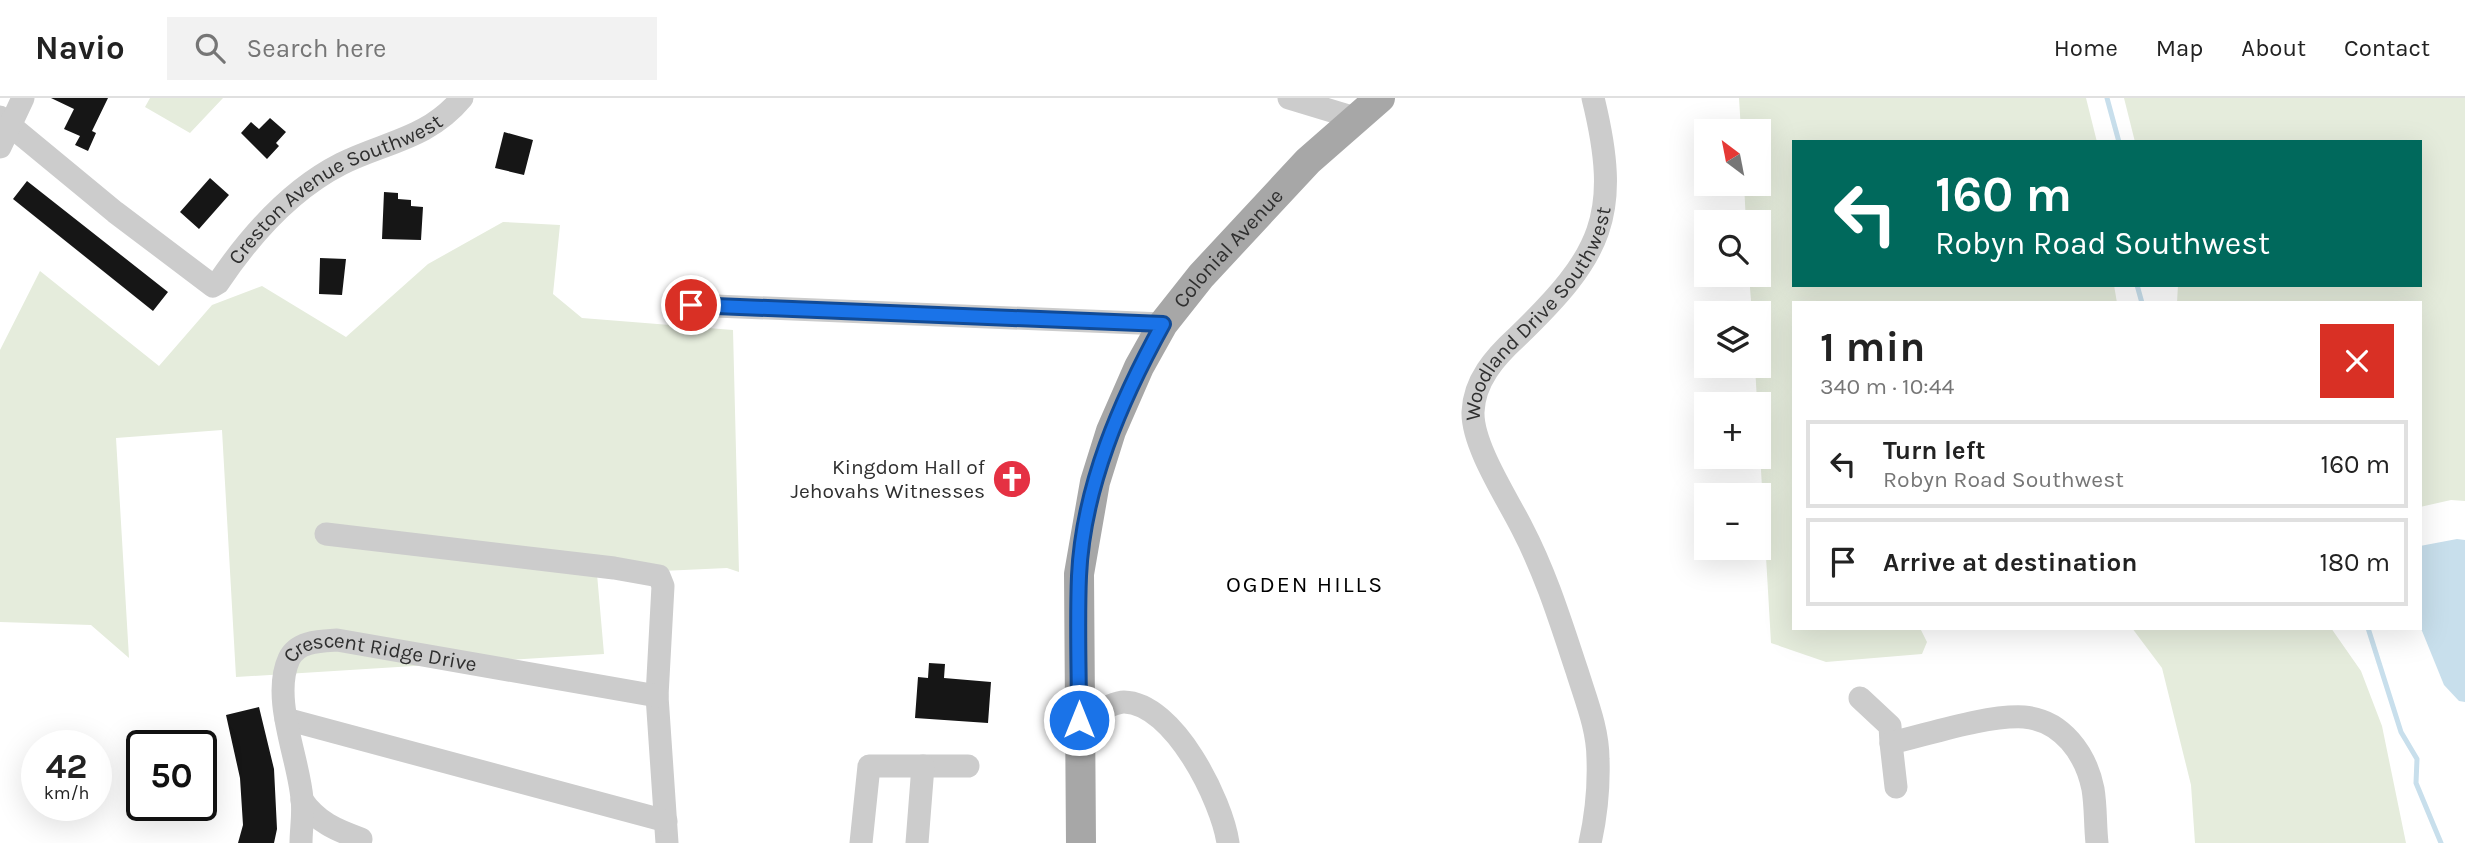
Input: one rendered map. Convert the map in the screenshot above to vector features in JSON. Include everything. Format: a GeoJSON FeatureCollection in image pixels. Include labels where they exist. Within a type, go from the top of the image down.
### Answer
{"type":"FeatureCollection","features":[{"type":"Feature","properties":{"kind":"main road","name":"Colonial Avenue"},"geometry":{"type":"LineString","coordinates":[[1081,843],[1079,574],[1095,482],[1111,431],[1139,367],[1163,324],[1241,231],[1308,160],[1380,98]]}},
{"type":"Feature","properties":{"kind":"street"},"geometry":{"type":"LineString","coordinates":[[3,130],[23,98]]}},
{"type":"Feature","properties":{"kind":"street","name":"Creston Avenue Southwest"},"geometry":{"type":"LineString","coordinates":[[3,130],[213,286],[251,238],[310,183],[341,164],[434,125],[450,113],[462,98]]}},
{"type":"Feature","properties":{"kind":"street"},"geometry":{"type":"LineString","coordinates":[[1289,98],[1355,118]]}},
{"type":"Feature","properties":{"kind":"street","name":"Woodland Drive Southwest"},"geometry":{"type":"LineString","coordinates":[[1590,843],[1596,809],[1598,757],[1593,720],[1556,607],[1531,545],[1479,444],[1473,415],[1475,389],[1498,354],[1541,314],[1574,277],[1592,248],[1605,207],[1607,180],[1602,135],[1593,98]]}},
{"type":"Feature","properties":{"kind":"street"},"geometry":{"type":"LineString","coordinates":[[691,305],[1163,324]]}},
{"type":"Feature","properties":{"kind":"street"},"geometry":{"type":"LineString","coordinates":[[286,719],[667,832],[657,696],[663,586],[659,576],[614,568],[326,534]]}},
{"type":"Feature","properties":{"kind":"street","name":"Crescent Ridge Drive"},"geometry":{"type":"LineString","coordinates":[[301,843],[302,800],[286,719],[285,682],[290,657],[308,643],[337,640],[657,696]]}},
{"type":"Feature","properties":{"kind":"street"},"geometry":{"type":"LineString","coordinates":[[1860,698],[1889,726],[1896,787]]}},
{"type":"Feature","properties":{"kind":"street"},"geometry":{"type":"LineString","coordinates":[[1079,720],[1123,702],[1146,709],[1163,721],[1178,735],[1203,775],[1218,804],[1228,843]]}},
{"type":"Feature","properties":{"kind":"street"},"geometry":{"type":"LineString","coordinates":[[1891,743],[1999,719],[2025,717],[2058,727],[2082,755],[2093,788],[2097,843]]}},
{"type":"Feature","properties":{"kind":"street"},"geometry":{"type":"LineString","coordinates":[[860,843],[869,766],[968,766]]}},
{"type":"Feature","properties":{"kind":"street"},"geometry":{"type":"LineString","coordinates":[[917,843],[923,766]]}},
{"type":"Feature","properties":{"kind":"street"},"geometry":{"type":"LineString","coordinates":[[302,800],[321,822],[359,842]]}},
{"type":"Feature","properties":{"kind":"green space"},"geometry":{"type":"Polygon","coordinates":[[[150,98],[223,98],[190,133],[145,107],[150,98]]]}},
{"type":"Feature","properties":{"kind":"green space"},"geometry":{"type":"Polygon","coordinates":[[[1739,98],[2086,98],[2096,140],[1792,140],[1792,287],[2114,287],[2117,301],[1792,301],[1792,630],[1921,630],[1927,642],[1922,654],[1826,662],[1771,643],[1766,560],[1771,560],[1771,483],[1762,483],[1761,469],[1771,469],[1771,392],[1757,392],[1756,378],[1771,378],[1771,301],[1751,301],[1750,287],[1771,287],[1771,210],[1745,210],[1745,196],[1771,196],[1771,119],[1740,119],[1739,98]]]}},
{"type":"Feature","properties":{"kind":"green space"},"geometry":{"type":"Polygon","coordinates":[[[2124,98],[2465,98],[2465,501],[2451,500],[2422,507],[2422,301],[2177,301],[2178,287],[2422,287],[2422,140],[2134,140],[2124,98]]]}},
{"type":"Feature","properties":{"kind":"green space"},"geometry":{"type":"Polygon","coordinates":[[[503,222],[560,225],[553,294],[582,318],[733,330],[739,572],[727,568],[597,574],[604,654],[236,677],[222,430],[116,438],[129,658],[91,625],[0,622],[0,350],[40,271],[159,366],[212,305],[262,286],[346,337],[428,264],[503,222]]]}},
{"type":"Feature","properties":{"kind":"green space"},"geometry":{"type":"Polygon","coordinates":[[[2134,630],[2332,630],[2361,671],[2382,726],[2406,843],[2195,843],[2191,785],[2162,668],[2134,630]]]}},
{"type":"Feature","properties":{"kind":"water"},"geometry":{"type":"Polygon","coordinates":[[[2465,540],[2465,702],[2459,701],[2444,685],[2422,630],[2422,546],[2465,540]]]}},
{"type":"Feature","properties":{"kind":"building"},"geometry":{"type":"Polygon","coordinates":[[[51,98],[108,98],[92,131],[96,133],[88,151],[75,145],[80,136],[64,129],[74,109],[51,98]]]}},
{"type":"Feature","properties":{"kind":"building"},"geometry":{"type":"Polygon","coordinates":[[[270,118],[286,132],[276,143],[279,146],[267,159],[241,133],[251,122],[259,129],[270,118]]]}},
{"type":"Feature","properties":{"kind":"building"},"geometry":{"type":"Polygon","coordinates":[[[504,132],[533,140],[524,175],[495,168],[504,132]]]}},
{"type":"Feature","properties":{"kind":"building"},"geometry":{"type":"Polygon","coordinates":[[[210,178],[229,195],[199,229],[180,212],[210,178]]]}},
{"type":"Feature","properties":{"kind":"building"},"geometry":{"type":"Polygon","coordinates":[[[27,181],[168,292],[153,311],[13,199],[27,181]]]}},
{"type":"Feature","properties":{"kind":"building"},"geometry":{"type":"Polygon","coordinates":[[[384,192],[398,193],[398,199],[411,200],[411,206],[423,207],[421,240],[382,239],[384,192]]]}},
{"type":"Feature","properties":{"kind":"building"},"geometry":{"type":"Polygon","coordinates":[[[320,258],[346,259],[342,295],[319,294],[320,258]]]}},
{"type":"Feature","properties":{"kind":"building"},"geometry":{"type":"Polygon","coordinates":[[[929,663],[945,664],[944,678],[991,682],[988,723],[915,718],[918,677],[928,678],[929,663]]]}},
{"type":"Feature","properties":{"kind":"building"},"geometry":{"type":"Polygon","coordinates":[[[259,707],[274,769],[277,829],[274,843],[238,843],[243,825],[240,778],[226,715],[259,707]]]}},
{"type":"Feature","properties":{"kind":"waterway"},"geometry":{"type":"LineString","coordinates":[[2107,98],[2118,140]]}},
{"type":"Feature","properties":{"kind":"waterway"},"geometry":{"type":"LineString","coordinates":[[2138,287],[2141,301]]}},
{"type":"Feature","properties":{"kind":"waterway"},"geometry":{"type":"LineString","coordinates":[[2369,630],[2401,732],[2417,759],[2416,783],[2441,843]]}},
{"type":"Feature","properties":{"kind":"place","name":"Kingdom Hall of Jehovahs Witnesses"},"geometry":{"type":"Point","coordinates":[1012,479]}},
{"type":"Feature","properties":{"kind":"district","name":"OGDEN HILLS"},"geometry":{"type":"Point","coordinates":[1305,584]}},
{"type":"Feature","properties":{"kind":"route"},"geometry":{"type":"LineString","coordinates":[[691,305],[1163,324],[1139,367],[1111,431],[1095,482],[1079,574],[1079,720]]}}]}
